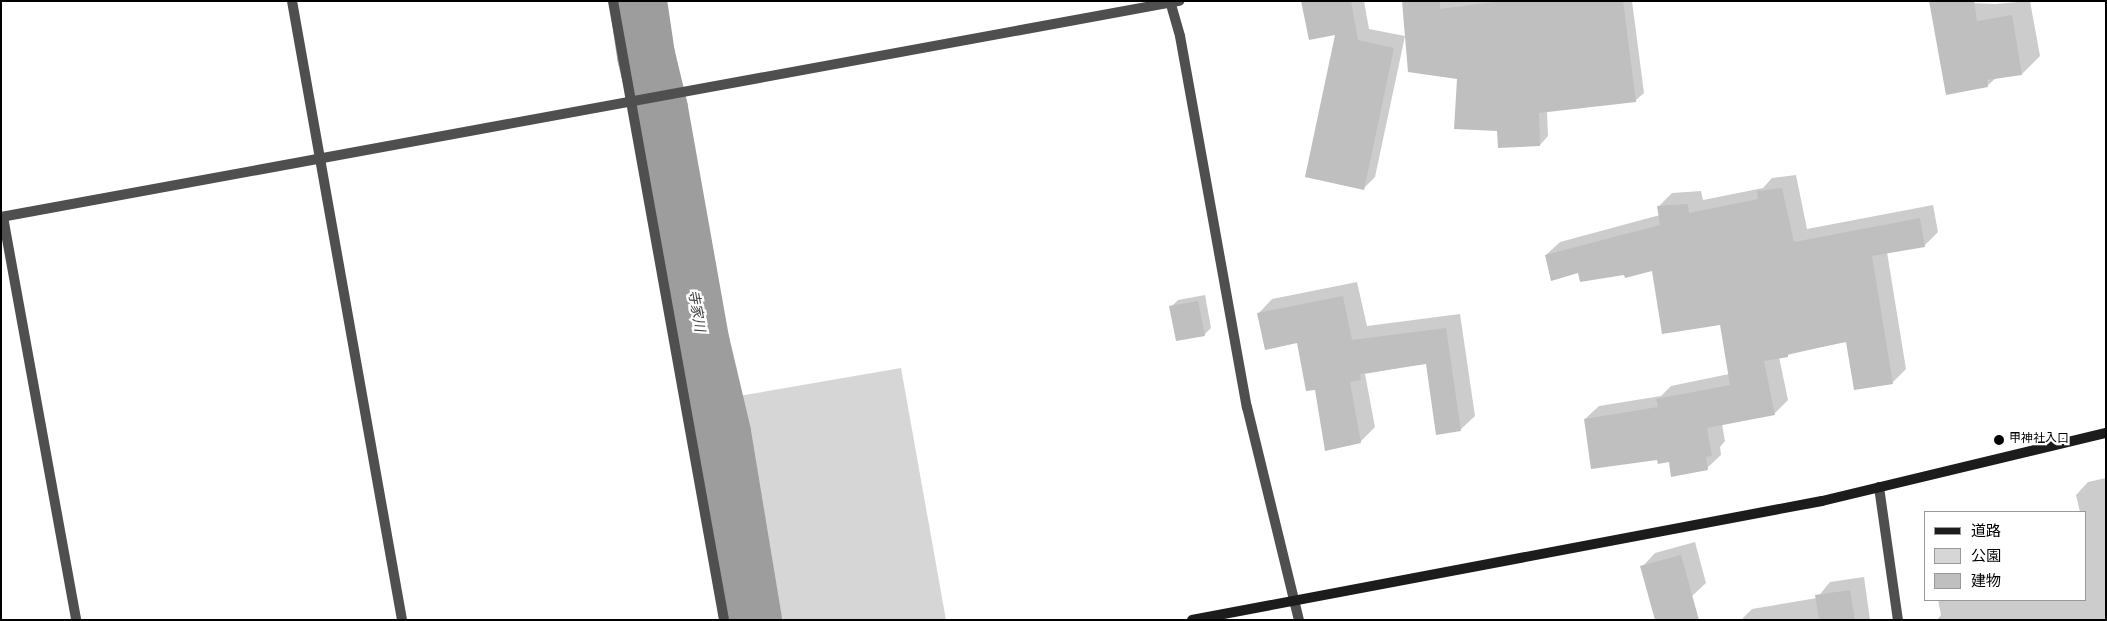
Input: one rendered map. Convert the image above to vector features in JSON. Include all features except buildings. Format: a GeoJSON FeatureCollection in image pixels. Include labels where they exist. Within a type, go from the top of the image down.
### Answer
{"type":"FeatureCollection","features":[{"type":"Feature","properties":{"kind":"street"},"geometry":{"type":"LineString","coordinates":[[292,1],[402,620]]}},
{"type":"Feature","properties":{"kind":"street"},"geometry":{"type":"LineString","coordinates":[[613,1],[724,620]]}},
{"type":"Feature","properties":{"kind":"street"},"geometry":{"type":"LineString","coordinates":[[76,620],[2,217],[1173,2],[1246,406],[1299,620]]}},
{"type":"Feature","properties":{"kind":"street"},"geometry":{"type":"LineString","coordinates":[[1192,620],[1822,501],[2106,433]]}},
{"type":"Feature","properties":{"kind":"street"},"geometry":{"type":"LineString","coordinates":[[1879,487],[1898,620]]}},
{"type":"Feature","properties":{"kind":"green space"},"geometry":{"type":"Polygon","coordinates":[[[901,368],[946,620],[779,620],[739,396],[901,368]]]}},
{"type":"Feature","properties":{"kind":"waterway","name":"寺家川"},"geometry":{"type":"LineString","coordinates":[[638,1],[646,55],[659,109],[701,344],[722,433],[753,620]]}},
{"type":"Feature","properties":{"kind":"place","name":"甲神社入口"},"geometry":{"type":"Point","coordinates":[1999,440]}}]}
